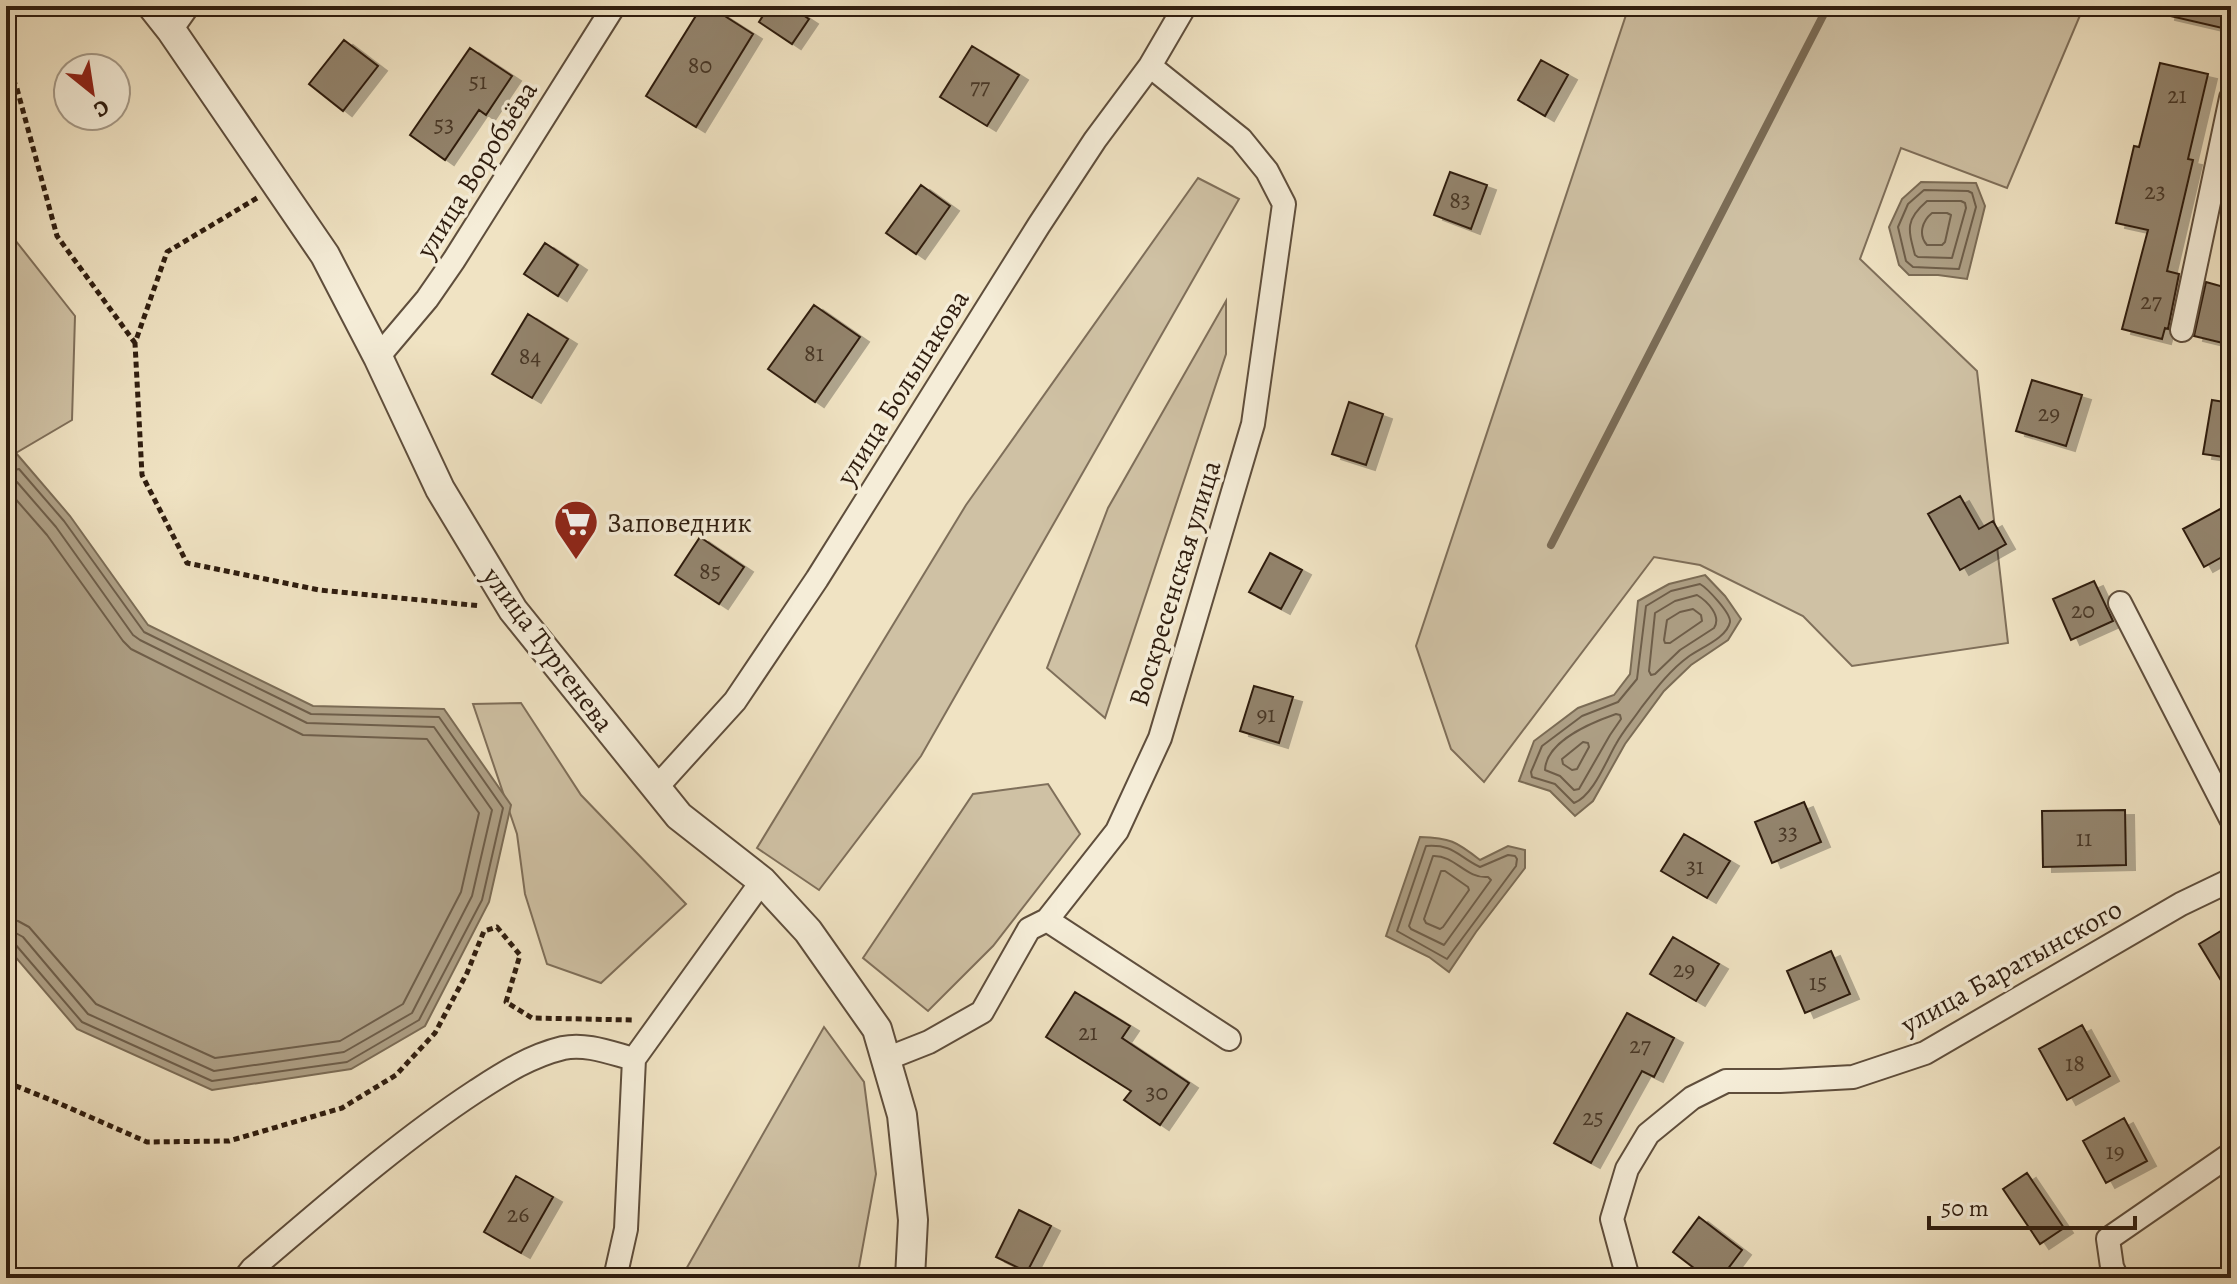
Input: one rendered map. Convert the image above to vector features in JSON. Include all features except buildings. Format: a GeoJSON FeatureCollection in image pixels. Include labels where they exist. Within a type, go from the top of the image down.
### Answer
{"type":"FeatureCollection","features":[{"type":"Feature","properties":{"kind":"street","name":"улица Тургенева"},"geometry":{"type":"LineString","coordinates":[[152,6],[325,255],[378,357],[440,489],[513,610],[679,816],[762,881],[808,931],[877,1029],[902,1115],[913,1220],[910,1278]]}},
{"type":"Feature","properties":{"kind":"street"},"geometry":{"type":"LineString","coordinates":[[171,30],[188,6]]}},
{"type":"Feature","properties":{"kind":"street","name":"улица Воробьёва"},"geometry":{"type":"LineString","coordinates":[[378,357],[445,273],[614,6]]}},
{"type":"Feature","properties":{"kind":"street","name":"улица Большакова"},"geometry":{"type":"LineString","coordinates":[[656,788],[735,701],[817,579],[1039,225],[1095,140],[1150,66],[1185,6]]}},
{"type":"Feature","properties":{"kind":"street","name":"Воскресенская улица"},"geometry":{"type":"LineString","coordinates":[[886,1059],[929,1042],[982,1012],[1029,929],[1047,920],[1117,831],[1160,738],[1253,424],[1284,204],[1267,171],[1241,139],[1150,66]]}},
{"type":"Feature","properties":{"kind":"street"},"geometry":{"type":"LineString","coordinates":[[2182,330],[2226,141],[2231,98]]}},
{"type":"Feature","properties":{"kind":"street"},"geometry":{"type":"LineString","coordinates":[[2120,603],[2231,819]]}},
{"type":"Feature","properties":{"kind":"street","name":"улица Баратынского"},"geometry":{"type":"LineString","coordinates":[[1628,1278],[1612,1219],[1627,1169],[1648,1134],[1692,1098],[1726,1081],[1853,1077],[1925,1053],[2181,904],[2231,880]]}},
{"type":"Feature","properties":{"kind":"street"},"geometry":{"type":"LineString","coordinates":[[615,1278],[626,1229],[634,1059],[762,881]]}},
{"type":"Feature","properties":{"kind":"street"},"geometry":{"type":"LineString","coordinates":[[1047,920],[1229,1039]]}},
{"type":"Feature","properties":{"kind":"street"},"geometry":{"type":"LineString","coordinates":[[245,1278],[332,1201],[442,1114],[525,1060],[565,1047],[591,1047],[634,1059]]}},
{"type":"Feature","properties":{"kind":"street"},"geometry":{"type":"LineString","coordinates":[[2117,1278],[2108,1239],[2231,1154]]}},
{"type":"Feature","properties":{"kind":"path"},"geometry":{"type":"LineString","coordinates":[[6,72],[16,85],[57,236],[135,343]]}},
{"type":"Feature","properties":{"kind":"path"},"geometry":{"type":"LineString","coordinates":[[277,185],[167,252],[135,343],[142,475],[187,563],[319,590],[513,610]]}},
{"type":"Feature","properties":{"kind":"path"},"geometry":{"type":"LineString","coordinates":[[6,1082],[147,1142],[229,1141],[342,1108],[396,1075],[435,1033],[467,973],[484,931],[497,927],[520,955],[506,1002],[532,1018],[662,1021]]}},
{"type":"Feature","properties":{"kind":"shaded area"},"geometry":{"type":"Polygon","coordinates":[[[1629,6],[2084,6],[2007,188],[1901,148],[1860,259],[1977,371],[2008,643],[1852,666],[1803,616],[1700,565],[1654,557],[1484,782],[1451,749],[1416,646],[1629,6]]]}},
{"type":"Feature","properties":{"kind":"shaded area"},"geometry":{"type":"Polygon","coordinates":[[[6,104],[10,110],[8,231],[75,316],[72,420],[16,453],[6,469],[6,104]]]}},
{"type":"Feature","properties":{"kind":"shaded area"},"geometry":{"type":"Polygon","coordinates":[[[1198,178],[1239,199],[921,756],[819,890],[757,848],[966,505],[1198,178]]]}},
{"type":"Feature","properties":{"kind":"shaded area"},"geometry":{"type":"Polygon","coordinates":[[[1226,301],[1226,354],[1105,718],[1047,668],[1108,508],[1226,301]]]}},
{"type":"Feature","properties":{"kind":"shaded area"},"geometry":{"type":"Polygon","coordinates":[[[521,703],[581,795],[686,904],[601,983],[547,964],[525,894],[517,834],[473,704],[521,703]]]}},
{"type":"Feature","properties":{"kind":"shaded area"},"geometry":{"type":"Polygon","coordinates":[[[1048,784],[1080,834],[993,946],[928,1011],[863,958],[973,794],[1048,784]]]}},
{"type":"Feature","properties":{"kind":"shaded area"},"geometry":{"type":"Polygon","coordinates":[[[824,1027],[864,1082],[876,1174],[857,1278],[681,1278],[824,1027]]]}},
{"type":"Feature","properties":{"kind":"water"},"geometry":{"type":"Polygon","coordinates":[[[1921,182],[1976,183],[1985,206],[1967,279],[1909,275],[1899,265],[1889,227],[1902,199],[1921,182]]]}},
{"type":"Feature","properties":{"kind":"water"},"geometry":{"type":"Polygon","coordinates":[[[16,453],[70,516],[148,625],[313,706],[444,709],[511,805],[489,902],[425,1026],[351,1069],[212,1090],[77,1029],[6,946],[6,469],[16,453]]]}},
{"type":"Feature","properties":{"kind":"water"},"geometry":{"type":"Polygon","coordinates":[[[1705,575],[1741,619],[1728,640],[1691,665],[1664,691],[1625,744],[1593,801],[1575,816],[1550,791],[1519,781],[1534,741],[1578,708],[1614,695],[1630,674],[1638,601],[1669,584],[1705,575]]]}},
{"type":"Feature","properties":{"kind":"water"},"geometry":{"type":"Polygon","coordinates":[[[1420,837],[1452,842],[1480,860],[1508,846],[1525,850],[1525,868],[1449,972],[1429,957],[1386,936],[1420,837]]]}},
{"type":"Feature","properties":{"kind":"waterway"},"geometry":{"type":"LineString","coordinates":[[1551,545],[1828,6]]}},
{"type":"Feature","properties":{"kind":"place","name":"Заповедник"},"geometry":{"type":"Point","coordinates":[576,561]}}]}
